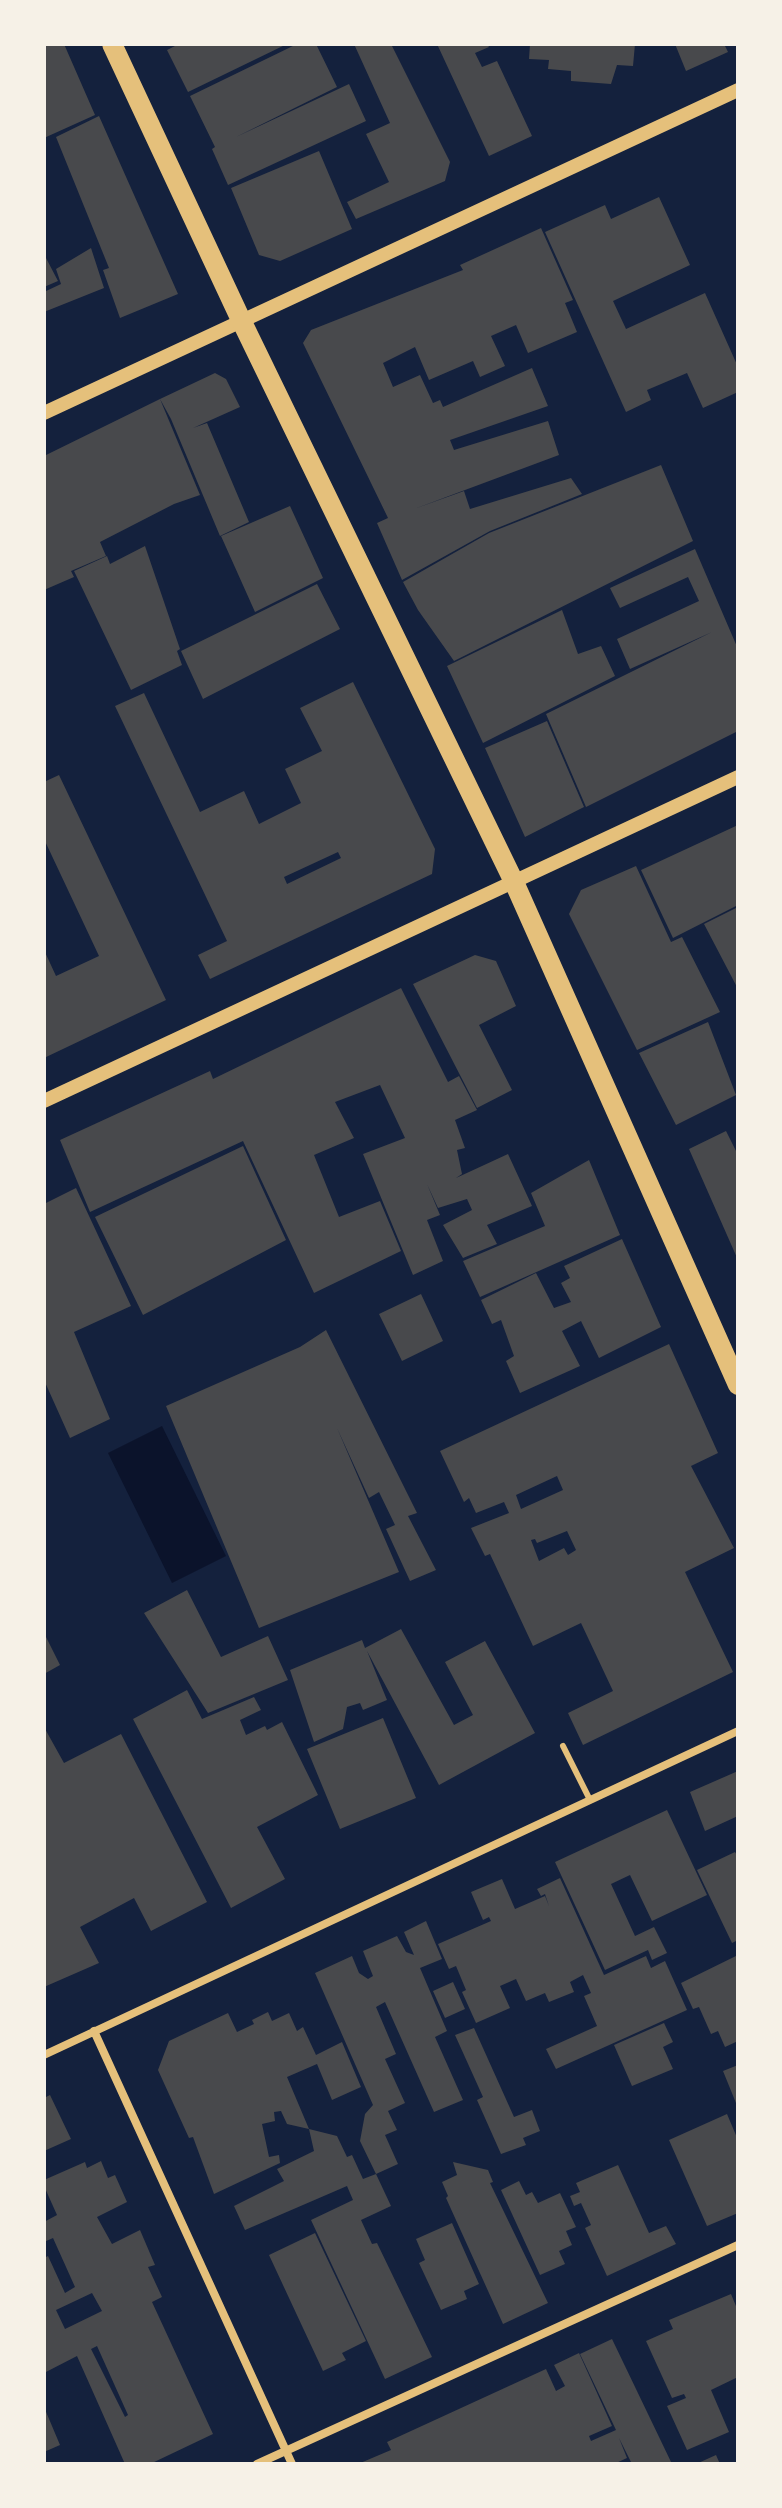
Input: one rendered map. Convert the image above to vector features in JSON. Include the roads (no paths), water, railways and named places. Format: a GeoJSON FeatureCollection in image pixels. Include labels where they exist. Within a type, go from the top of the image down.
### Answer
{"type":"FeatureCollection","features":[{"type":"Feature","properties":{"kind":"main road"},"geometry":{"type":"LineString","coordinates":[[112,44],[241,320],[514,882],[738,1385]]}},
{"type":"Feature","properties":{"kind":"street"},"geometry":{"type":"LineString","coordinates":[[44,413],[738,90]]}},
{"type":"Feature","properties":{"kind":"street"},"geometry":{"type":"LineString","coordinates":[[44,1101],[738,777]]}},
{"type":"Feature","properties":{"kind":"street"},"geometry":{"type":"LineString","coordinates":[[44,2055],[738,1731]]}},
{"type":"Feature","properties":{"kind":"street"},"geometry":{"type":"LineString","coordinates":[[94,2031],[292,2464]]}},
{"type":"Feature","properties":{"kind":"street"},"geometry":{"type":"LineString","coordinates":[[257,2464],[738,2245]]}},
{"type":"Feature","properties":{"kind":"lane"},"geometry":{"type":"LineString","coordinates":[[563,1746],[590,1800]]}},
{"type":"Feature","properties":{"kind":"water"},"geometry":{"type":"Polygon","coordinates":[[[162,1426],[226,1556],[172,1583],[108,1453],[162,1426]]]}}]}
